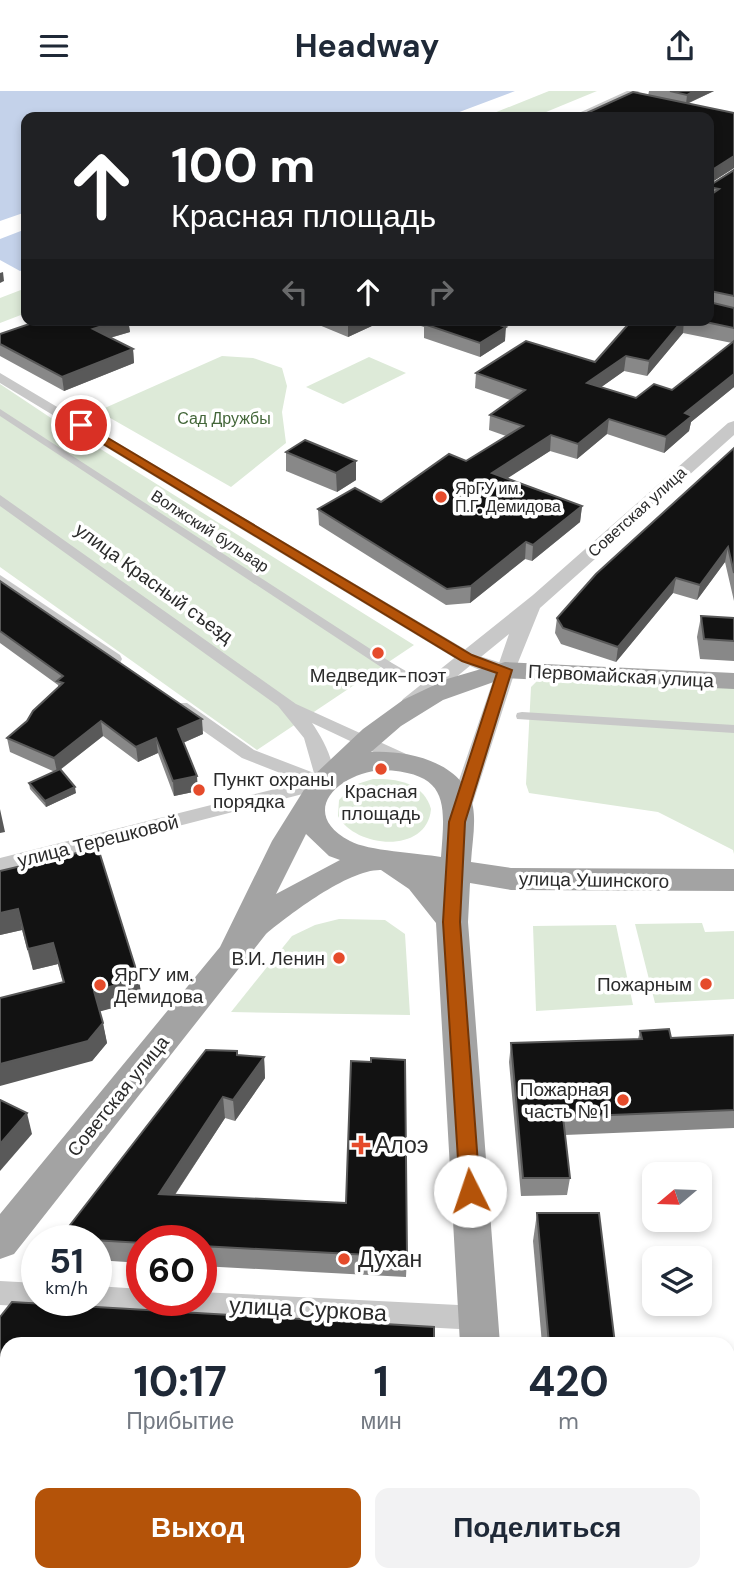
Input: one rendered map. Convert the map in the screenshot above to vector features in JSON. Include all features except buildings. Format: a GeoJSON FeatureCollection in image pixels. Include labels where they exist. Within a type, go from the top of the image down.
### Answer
{"type":"FeatureCollection","features":[{"type":"Feature","properties":{"kind":"main road","name":"Первомайская улица"},"geometry":{"type":"LineString","coordinates":[[505,670],[734,681]]}},
{"type":"Feature","properties":{"kind":"main road"},"geometry":{"type":"LineString","coordinates":[[235,949],[289,835],[324,785],[364,741],[408,706],[476,677],[505,670]]}},
{"type":"Feature","properties":{"kind":"main road"},"geometry":{"type":"LineString","coordinates":[[454,869],[385,860],[340,849],[320,833],[311,815],[324,785],[353,765],[396,761],[417,766],[448,784],[458,802],[452,922],[479,1331]]}},
{"type":"Feature","properties":{"kind":"main road"},"geometry":{"type":"LineString","coordinates":[[235,949],[255,926],[292,896],[332,874],[429,850],[442,842],[458,819]]}},
{"type":"Feature","properties":{"kind":"main road"},"geometry":{"type":"LineString","coordinates":[[385,860],[420,881],[452,922]]}},
{"type":"Feature","properties":{"kind":"main road","name":"улица Ушинского"},"geometry":{"type":"LineString","coordinates":[[454,869],[511,879],[734,880]]}},
{"type":"Feature","properties":{"kind":"main road"},"geometry":{"type":"LineString","coordinates":[[452,922],[458,908],[474,893],[495,881],[511,879]]}},
{"type":"Feature","properties":{"kind":"main road","name":"Советская улица"},"geometry":{"type":"LineString","coordinates":[[0,1242],[235,949]]}},
{"type":"Feature","properties":{"kind":"street"},"geometry":{"type":"LineString","coordinates":[[587,112],[635,91]]}},
{"type":"Feature","properties":{"kind":"street"},"geometry":{"type":"LineString","coordinates":[[624,97],[645,101]]}},
{"type":"Feature","properties":{"kind":"street","name":"Первомайская улица"},"geometry":{"type":"LineString","coordinates":[[0,377],[467,658],[488,667],[505,670]]}},
{"type":"Feature","properties":{"kind":"street","name":"Волжский бульвар"},"geometry":{"type":"LineString","coordinates":[[0,412],[376,659],[405,674]]}},
{"type":"Feature","properties":{"kind":"street","name":"Советская улица"},"geometry":{"type":"LineString","coordinates":[[408,706],[540,599],[734,426]]}},
{"type":"Feature","properties":{"kind":"street","name":"улица Красный съезд"},"geometry":{"type":"LineString","coordinates":[[0,499],[284,702]]}},
{"type":"Feature","properties":{"kind":"street"},"geometry":{"type":"LineString","coordinates":[[0,580],[124,667]]}},
{"type":"Feature","properties":{"kind":"street","name":"Советская улица"},"geometry":{"type":"LineString","coordinates":[[505,670],[520,630],[540,599]]}},
{"type":"Feature","properties":{"kind":"street"},"geometry":{"type":"LineString","coordinates":[[458,819],[505,670]]}},
{"type":"Feature","properties":{"kind":"street"},"geometry":{"type":"LineString","coordinates":[[169,698],[248,754],[324,785],[321,759],[312,735],[298,714],[284,702]]}},
{"type":"Feature","properties":{"kind":"street"},"geometry":{"type":"LineString","coordinates":[[284,702],[417,766]]}},
{"type":"Feature","properties":{"kind":"street"},"geometry":{"type":"LineString","coordinates":[[522,716],[734,729]]}},
{"type":"Feature","properties":{"kind":"street","name":"улица Терешковой"},"geometry":{"type":"LineString","coordinates":[[0,865],[324,785]]}},
{"type":"Feature","properties":{"kind":"street"},"geometry":{"type":"LineString","coordinates":[[0,1293],[21,1294]]}},
{"type":"Feature","properties":{"kind":"street","name":"улица Суркова"},"geometry":{"type":"LineString","coordinates":[[112,1299],[479,1331]]}},
{"type":"Feature","properties":{"kind":"green space"},"geometry":{"type":"Polygon","coordinates":[[[549,91],[597,91],[546,112],[496,112],[549,91]]]}},
{"type":"Feature","properties":{"kind":"green space"},"geometry":{"type":"Polygon","coordinates":[[[21,290],[21,315],[0,323],[0,298],[21,290]]]}},
{"type":"Feature","properties":{"kind":"green space","name":"Сад Дружбы"},"geometry":{"type":"Polygon","coordinates":[[[222,356],[253,358],[282,368],[287,386],[282,412],[286,443],[231,487],[98,411],[222,356]]]}},
{"type":"Feature","properties":{"kind":"green space"},"geometry":{"type":"Polygon","coordinates":[[[369,357],[406,373],[343,404],[306,387],[369,357]]]}},
{"type":"Feature","properties":{"kind":"green space"},"geometry":{"type":"Polygon","coordinates":[[[0,384],[414,645],[257,750],[0,567],[0,384]]]}},
{"type":"Feature","properties":{"kind":"green space"},"geometry":{"type":"Polygon","coordinates":[[[543,675],[734,685],[734,854],[733,850],[658,812],[529,793],[526,784],[531,687],[543,675]]]}},
{"type":"Feature","properties":{"kind":"green space"},"geometry":{"type":"Polygon","coordinates":[[[373,779],[400,781],[422,793],[431,809],[427,824],[417,834],[404,840],[374,840],[347,827],[338,816],[339,800],[354,785],[373,779]]]}},
{"type":"Feature","properties":{"kind":"green space"},"geometry":{"type":"Polygon","coordinates":[[[339,919],[385,920],[405,934],[410,1015],[231,1012],[292,936],[315,925],[339,919]]]}},
{"type":"Feature","properties":{"kind":"green space"},"geometry":{"type":"Polygon","coordinates":[[[702,923],[705,932],[734,931],[734,999],[655,1003],[635,924],[702,923]]]}},
{"type":"Feature","properties":{"kind":"green space"},"geometry":{"type":"Polygon","coordinates":[[[616,925],[633,1005],[536,1011],[533,926],[616,925]]]}},
{"type":"Feature","properties":{"kind":"water"},"geometry":{"type":"Polygon","coordinates":[[[0,91],[515,91],[459,112],[21,112],[21,214],[0,221],[0,91]]]}},
{"type":"Feature","properties":{"kind":"water"},"geometry":{"type":"Polygon","coordinates":[[[21,231],[21,271],[0,260],[0,239],[21,231]]]}},
{"type":"Feature","properties":{"kind":"place","name":"ЯрГУ им. П.Г. Демидова"},"geometry":{"type":"Point","coordinates":[441,497]}},
{"type":"Feature","properties":{"kind":"place","name":"Медведик-поэт"},"geometry":{"type":"Point","coordinates":[378,653]}},
{"type":"Feature","properties":{"kind":"place","name":"Красная площадь"},"geometry":{"type":"Point","coordinates":[381,769]}},
{"type":"Feature","properties":{"kind":"place","name":"Пункт охраны порядка"},"geometry":{"type":"Point","coordinates":[199,790]}},
{"type":"Feature","properties":{"kind":"place","name":"В.И. Ленин"},"geometry":{"type":"Point","coordinates":[339,958]}},
{"type":"Feature","properties":{"kind":"place","name":"Пожарным"},"geometry":{"type":"Point","coordinates":[706,984]}},
{"type":"Feature","properties":{"kind":"place","name":"ЯрГУ им. Демидова"},"geometry":{"type":"Point","coordinates":[100,985]}},
{"type":"Feature","properties":{"kind":"place","name":"Пожарная часть № 1"},"geometry":{"type":"Point","coordinates":[623,1100]}},
{"type":"Feature","properties":{"kind":"place","name":"Алоэ"},"geometry":{"type":"Point","coordinates":[361,1145]}},
{"type":"Feature","properties":{"kind":"place","name":"Духан"},"geometry":{"type":"Point","coordinates":[344,1259]}},
{"type":"Feature","properties":{"kind":"route"},"geometry":{"type":"LineString","coordinates":[[81,425],[467,658],[488,667],[505,670],[457,822],[452,922],[470,1191]]}}]}
